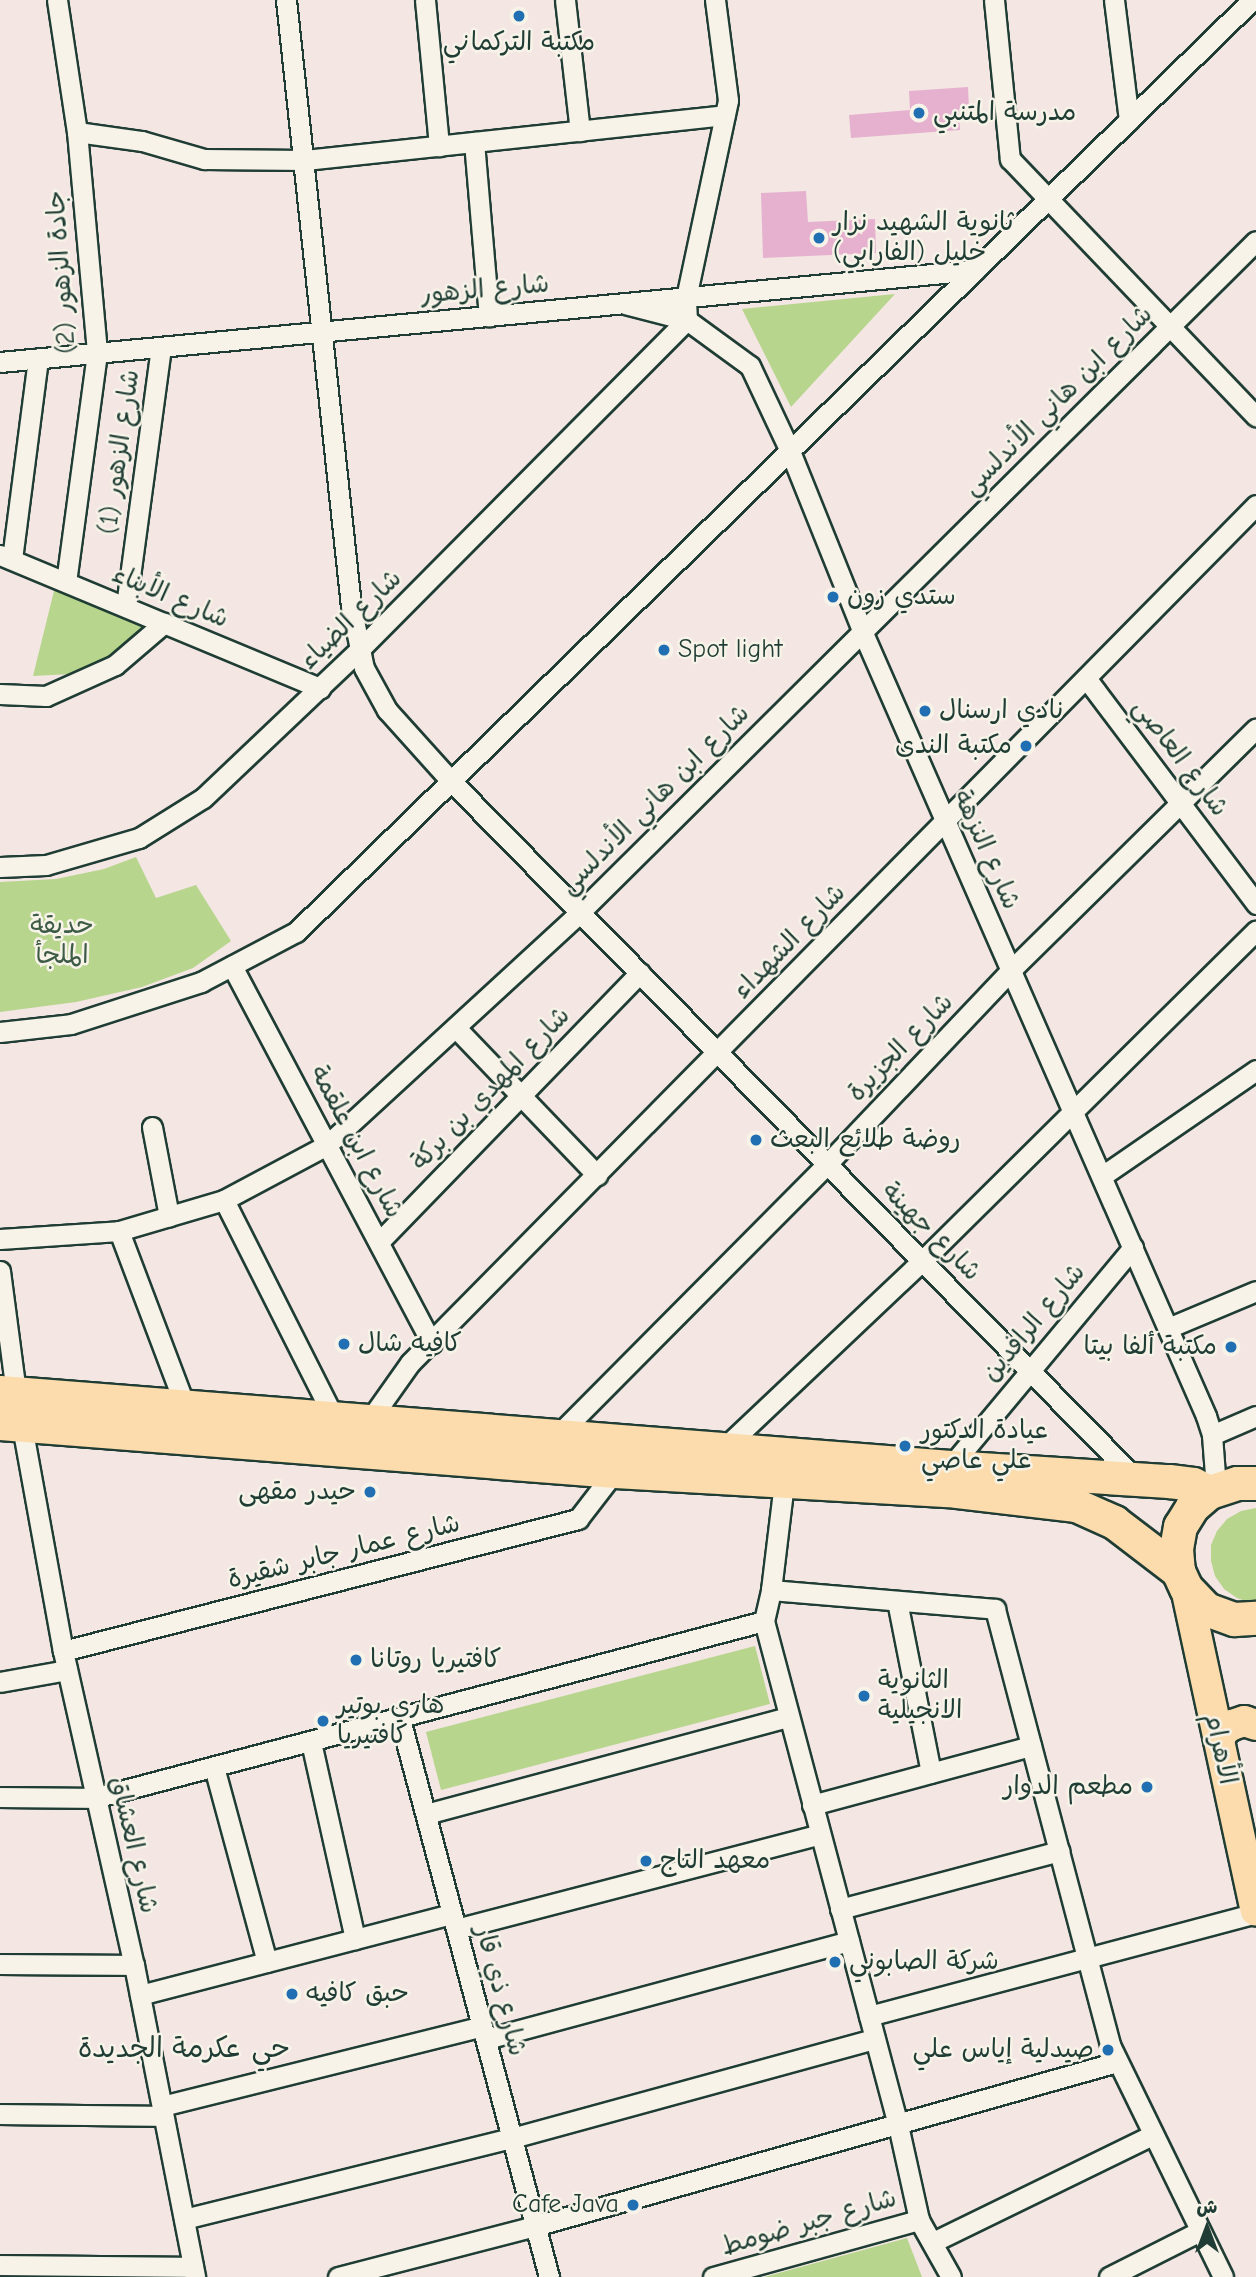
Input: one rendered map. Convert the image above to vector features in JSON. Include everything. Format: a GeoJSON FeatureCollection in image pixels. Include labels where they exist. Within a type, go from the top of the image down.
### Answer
{"type":"FeatureCollection","features":[{"type":"Feature","properties":{"kind":"highway"},"geometry":{"type":"LineString","coordinates":[[10,1408],[185,1406],[950,1467],[1137,1479],[1193,1484],[1212,1490]]}},
{"type":"Feature","properties":{"kind":"highway"},"geometry":{"type":"LineString","coordinates":[[10,1408],[615,1471],[957,1491],[1076,1505],[1114,1522],[1182,1579],[1206,1609],[1234,1619],[1256,1618]]}},
{"type":"Feature","properties":{"kind":"highway"},"geometry":{"type":"LineString","coordinates":[[1182,1579],[1176,1549],[1180,1526],[1192,1507],[1212,1490],[1237,1483],[1256,1483]]}},
{"type":"Feature","properties":{"kind":"main road","name":"الأهرام"},"geometry":{"type":"LineString","coordinates":[[1182,1579],[1256,1912]]}},
{"type":"Feature","properties":{"kind":"main road"},"geometry":{"type":"LineString","coordinates":[[1219,1740],[1224,1730],[1231,1725],[1244,1721],[1256,1724]]}},
{"type":"Feature","properties":{"kind":"street","name":"جادة الزهور (2)"},"geometry":{"type":"LineString","coordinates":[[57,0],[77,132],[97,353],[66,582]]}},
{"type":"Feature","properties":{"kind":"street","name":"شارع جهينة"},"geometry":{"type":"LineString","coordinates":[[286,0],[351,606],[365,668],[387,710],[451,781],[1137,1479]]}},
{"type":"Feature","properties":{"kind":"street"},"geometry":{"type":"LineString","coordinates":[[425,0],[439,146]]}},
{"type":"Feature","properties":{"kind":"street"},"geometry":{"type":"LineString","coordinates":[[565,0],[580,131]]}},
{"type":"Feature","properties":{"kind":"street"},"geometry":{"type":"LineString","coordinates":[[687,320],[686,298],[728,100],[715,0]]}},
{"type":"Feature","properties":{"kind":"street"},"geometry":{"type":"LineString","coordinates":[[994,0],[1010,159],[1256,416]]}},
{"type":"Feature","properties":{"kind":"street"},"geometry":{"type":"LineString","coordinates":[[1114,0],[1129,120]]}},
{"type":"Feature","properties":{"kind":"street"},"geometry":{"type":"LineString","coordinates":[[0,1032],[71,1024],[201,982],[296,932],[1129,120],[1234,8],[1252,0]]}},
{"type":"Feature","properties":{"kind":"street"},"geometry":{"type":"LineString","coordinates":[[77,132],[142,141],[204,159],[305,160],[725,115]]}},
{"type":"Feature","properties":{"kind":"street"},"geometry":{"type":"LineString","coordinates":[[474,142],[489,316]]}},
{"type":"Feature","properties":{"kind":"street","name":"شارع ابن هاني الأندلسي"},"geometry":{"type":"LineString","coordinates":[[0,1239],[118,1231],[223,1200],[327,1145],[580,912],[1256,241]]}},
{"type":"Feature","properties":{"kind":"street","name":"شارع الزهور"},"geometry":{"type":"LineString","coordinates":[[1,357],[38,359],[975,270]]}},
{"type":"Feature","properties":{"kind":"street","name":"شارع النزهة"},"geometry":{"type":"LineString","coordinates":[[625,304],[687,320],[750,366],[790,451],[863,633],[1133,1247],[1212,1435],[1212,1490]]}},
{"type":"Feature","properties":{"kind":"street","name":"شارع الضياء"},"geometry":{"type":"LineString","coordinates":[[0,867],[46,865],[139,838],[203,798],[360,649],[687,320]]}},
{"type":"Feature","properties":{"kind":"street","name":"شارع الزهور (1)"},"geometry":{"type":"LineString","coordinates":[[126,606],[161,347]]}},
{"type":"Feature","properties":{"kind":"street"},"geometry":{"type":"LineString","coordinates":[[6,557],[38,359]]}},
{"type":"Feature","properties":{"kind":"street","name":"شارع الشهداء"},"geometry":{"type":"LineString","coordinates":[[369,1421],[410,1363],[1256,505]]}},
{"type":"Feature","properties":{"kind":"street","name":"شارع الأبناء"},"geometry":{"type":"LineString","coordinates":[[6,557],[320,688]]}},
{"type":"Feature","properties":{"kind":"street"},"geometry":{"type":"LineString","coordinates":[[0,694],[46,696],[116,665],[164,623]]}},
{"type":"Feature","properties":{"kind":"street","name":"شارع العاصي"},"geometry":{"type":"LineString","coordinates":[[1086,678],[1182,802],[1256,904]]}},
{"type":"Feature","properties":{"kind":"street","name":"شارع الجزيرة"},"geometry":{"type":"LineString","coordinates":[[557,1436],[827,1164],[1011,970],[1256,728]]}},
{"type":"Feature","properties":{"kind":"street"},"geometry":{"type":"LineString","coordinates":[[723,1449],[922,1261],[1256,930]]}},
{"type":"Feature","properties":{"kind":"street","name":"شارع ابن علقمة"},"geometry":{"type":"LineString","coordinates":[[232,966],[432,1343]]}},
{"type":"Feature","properties":{"kind":"street","name":"شارع المهدي بن بركة"},"geometry":{"type":"LineString","coordinates":[[379,1242],[640,973]]}},
{"type":"Feature","properties":{"kind":"street"},"geometry":{"type":"LineString","coordinates":[[456,1028],[597,1175]]}},
{"type":"Feature","properties":{"kind":"street"},"geometry":{"type":"LineString","coordinates":[[1102,1176],[1256,1070]]}},
{"type":"Feature","properties":{"kind":"street"},"geometry":{"type":"LineString","coordinates":[[152,1127],[169,1216]]}},
{"type":"Feature","properties":{"kind":"street"},"geometry":{"type":"LineString","coordinates":[[223,1200],[334,1418]]}},
{"type":"Feature","properties":{"kind":"street"},"geometry":{"type":"LineString","coordinates":[[118,1231],[185,1406]]}},
{"type":"Feature","properties":{"kind":"street","name":"شارع الرافدين"},"geometry":{"type":"LineString","coordinates":[[950,1467],[1133,1247]]}},
{"type":"Feature","properties":{"kind":"street","name":"شارع العشاق"},"geometry":{"type":"LineString","coordinates":[[0,1271],[10,1408],[94,1798],[134,1965],[194,2272]]}},
{"type":"Feature","properties":{"kind":"street"},"geometry":{"type":"LineString","coordinates":[[1168,1328],[1256,1291]]}},
{"type":"Feature","properties":{"kind":"street"},"geometry":{"type":"LineString","coordinates":[[1212,1435],[1256,1416]]}},
{"type":"Feature","properties":{"kind":"street","name":"شارع عمار جابر شقيرة"},"geometry":{"type":"LineString","coordinates":[[0,1682],[65,1660],[578,1519],[615,1471]]}},
{"type":"Feature","properties":{"kind":"street"},"geometry":{"type":"LineString","coordinates":[[783,1482],[771,1590],[764,1621],[898,2125],[919,2220],[951,2277]]}},
{"type":"Feature","properties":{"kind":"street"},"geometry":{"type":"LineString","coordinates":[[771,1590],[996,1609],[1117,2062],[1223,2277]]}},
{"type":"Feature","properties":{"kind":"street"},"geometry":{"type":"LineString","coordinates":[[897,1601],[931,1773]]}},
{"type":"Feature","properties":{"kind":"street"},"geometry":{"type":"LineString","coordinates":[[0,1797],[94,1798],[764,1621]]}},
{"type":"Feature","properties":{"kind":"street"},"geometry":{"type":"LineString","coordinates":[[426,1814],[789,1717]]}},
{"type":"Feature","properties":{"kind":"street","name":"شارع ذي قار"},"geometry":{"type":"LineString","coordinates":[[400,1719],[549,2277]]}},
{"type":"Feature","properties":{"kind":"street"},"geometry":{"type":"LineString","coordinates":[[311,1742],[355,1939]]}},
{"type":"Feature","properties":{"kind":"street"},"geometry":{"type":"LineString","coordinates":[[812,1805],[1031,1746]]}},
{"type":"Feature","properties":{"kind":"street"},"geometry":{"type":"LineString","coordinates":[[214,1767],[267,1962]]}},
{"type":"Feature","properties":{"kind":"street"},"geometry":{"type":"LineString","coordinates":[[140,1995],[355,1939],[454,1922],[820,1834]]}},
{"type":"Feature","properties":{"kind":"street"},"geometry":{"type":"LineString","coordinates":[[840,1909],[1059,1851]]}},
{"type":"Feature","properties":{"kind":"street"},"geometry":{"type":"LineString","coordinates":[[869,2016],[1256,1912]]}},
{"type":"Feature","properties":{"kind":"street"},"geometry":{"type":"LineString","coordinates":[[0,2114],[162,2111],[849,1941]]}},
{"type":"Feature","properties":{"kind":"street"},"geometry":{"type":"LineString","coordinates":[[0,1964],[134,1965]]}},
{"type":"Feature","properties":{"kind":"street"},"geometry":{"type":"LineString","coordinates":[[184,2219],[512,2138],[875,2039]]}},
{"type":"Feature","properties":{"kind":"street"},"geometry":{"type":"LineString","coordinates":[[338,2277],[535,2226],[1117,2062]]}},
{"type":"Feature","properties":{"kind":"street"},"geometry":{"type":"LineString","coordinates":[[933,2242],[1153,2135]]}},
{"type":"Feature","properties":{"kind":"street","name":"شارع جبر ضومط"},"geometry":{"type":"LineString","coordinates":[[713,2277],[919,2220]]}},
{"type":"Feature","properties":{"kind":"street"},"geometry":{"type":"LineString","coordinates":[[1109,2277],[1200,2231]]}},
{"type":"Feature","properties":{"kind":"street"},"geometry":{"type":"LineString","coordinates":[[0,2265],[194,2272]]}},
{"type":"Feature","properties":{"kind":"green space"},"geometry":{"type":"Polygon","coordinates":[[[895,294],[791,407],[742,309],[895,294]]]}},
{"type":"Feature","properties":{"kind":"green space"},"geometry":{"type":"Polygon","coordinates":[[[55,587],[144,627],[110,658],[71,674],[33,676],[55,587]]]}},
{"type":"Feature","properties":{"kind":"green space","name":"حديقة الملجأ"},"geometry":{"type":"Polygon","coordinates":[[[136,857],[156,898],[196,885],[231,941],[193,968],[142,987],[76,1002],[0,1012],[0,882],[56,879],[104,869],[136,857]]]}},
{"type":"Feature","properties":{"kind":"green space"},"geometry":{"type":"Polygon","coordinates":[[[1256,1508],[1256,1603],[1251,1603],[1224,1589],[1215,1576],[1211,1545],[1217,1531],[1227,1519],[1241,1511],[1256,1508]]]}},
{"type":"Feature","properties":{"kind":"green space"},"geometry":{"type":"Polygon","coordinates":[[[755,1646],[770,1704],[441,1790],[426,1732],[755,1646]]]}},
{"type":"Feature","properties":{"kind":"green space"},"geometry":{"type":"Polygon","coordinates":[[[907,2238],[922,2277],[764,2277],[907,2238]]]}},
{"type":"Feature","properties":{"kind":"building","name":"مدرسة المتنبي"},"geometry":{"type":"Polygon","coordinates":[[[968,87],[969,108],[959,109],[960,130],[851,138],[849,115],[910,110],[909,91],[968,87]]]}},
{"type":"Feature","properties":{"kind":"building","name":"ثانوية الشهيد نزار خليل (الفارابي)"},"geometry":{"type":"Polygon","coordinates":[[[806,191],[808,222],[875,219],[876,253],[763,258],[761,193],[806,191]]]}},
{"type":"Feature","properties":{"kind":"place","name":"مكتبة التركماني"},"geometry":{"type":"Point","coordinates":[519,16]}},
{"type":"Feature","properties":{"kind":"place","name":"مدرسة المتنبي"},"geometry":{"type":"Point","coordinates":[919,113]}},
{"type":"Feature","properties":{"kind":"place","name":"ثانوية الشهيد نزار خليل (الفارابي)"},"geometry":{"type":"Point","coordinates":[819,238]}},
{"type":"Feature","properties":{"kind":"place","name":"ستدي زون"},"geometry":{"type":"Point","coordinates":[833,597]}},
{"type":"Feature","properties":{"kind":"place","name":"Spot light"},"geometry":{"type":"Point","coordinates":[664,650]}},
{"type":"Feature","properties":{"kind":"place","name":"نادي ارسنال"},"geometry":{"type":"Point","coordinates":[925,711]}},
{"type":"Feature","properties":{"kind":"place","name":"مكتبة الندى"},"geometry":{"type":"Point","coordinates":[1026,746]}},
{"type":"Feature","properties":{"kind":"place","name":"روضة طلائع البعث"},"geometry":{"type":"Point","coordinates":[756,1140]}},
{"type":"Feature","properties":{"kind":"place","name":"كافيه شال"},"geometry":{"type":"Point","coordinates":[344,1344]}},
{"type":"Feature","properties":{"kind":"place","name":"مكتبة ألفا بيتا"},"geometry":{"type":"Point","coordinates":[1231,1347]}},
{"type":"Feature","properties":{"kind":"place","name":"عيادة الدكتور علي عاصي"},"geometry":{"type":"Point","coordinates":[905,1446]}},
{"type":"Feature","properties":{"kind":"place","name":"حيدر مقهى"},"geometry":{"type":"Point","coordinates":[370,1492]}},
{"type":"Feature","properties":{"kind":"place","name":"كافتيريا روتانا"},"geometry":{"type":"Point","coordinates":[356,1660]}},
{"type":"Feature","properties":{"kind":"place","name":"الثانوية الانجيلية"},"geometry":{"type":"Point","coordinates":[864,1696]}},
{"type":"Feature","properties":{"kind":"place","name":"هاري بوتير كافتيريا"},"geometry":{"type":"Point","coordinates":[323,1721]}},
{"type":"Feature","properties":{"kind":"place","name":"مطعم الدوار"},"geometry":{"type":"Point","coordinates":[1147,1787]}},
{"type":"Feature","properties":{"kind":"place","name":"معهد التاج"},"geometry":{"type":"Point","coordinates":[646,1861]}},
{"type":"Feature","properties":{"kind":"place","name":"شركة الصابوني"},"geometry":{"type":"Point","coordinates":[835,1962]}},
{"type":"Feature","properties":{"kind":"place","name":"حبق كافيه"},"geometry":{"type":"Point","coordinates":[292,1994]}},
{"type":"Feature","properties":{"kind":"place","name":"صيدلية إياس علي"},"geometry":{"type":"Point","coordinates":[1108,2050]}},
{"type":"Feature","properties":{"kind":"place","name":"Cafe Java"},"geometry":{"type":"Point","coordinates":[633,2205]}},
{"type":"Feature","properties":{"kind":"district","name":"حي عكرمة الجديدة"},"geometry":{"type":"Point","coordinates":[184,2048]}}]}
